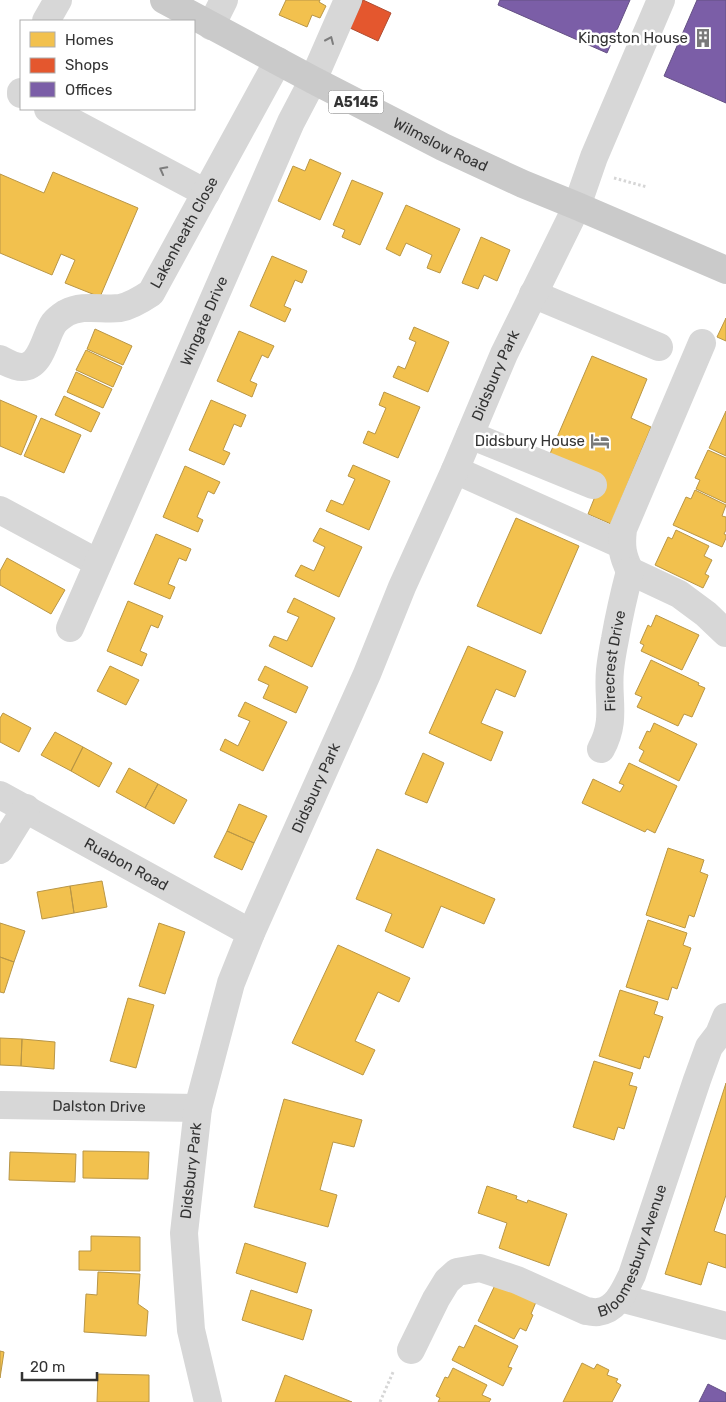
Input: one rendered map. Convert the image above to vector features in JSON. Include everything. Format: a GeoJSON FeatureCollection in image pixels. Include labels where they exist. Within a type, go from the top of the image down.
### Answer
{"type":"FeatureCollection","features":[{"type":"Feature","properties":{"kind":"main road","name":"Wilmslow Road"},"geometry":{"type":"LineString","coordinates":[[164,0],[451,151],[523,184],[726,270]]}},
{"type":"Feature","properties":{"kind":"street"},"geometry":{"type":"LineString","coordinates":[[47,20],[58,0]]}},
{"type":"Feature","properties":{"kind":"street"},"geometry":{"type":"LineString","coordinates":[[211,26],[224,0]]}},
{"type":"Feature","properties":{"kind":"street","name":"Wingate Drive"},"geometry":{"type":"LineString","coordinates":[[70,628],[287,131],[313,80],[348,0]]}},
{"type":"Feature","properties":{"kind":"street","name":"Didsbury Park"},"geometry":{"type":"LineString","coordinates":[[208,1402],[191,1330],[184,1232],[198,1108],[231,983],[367,674],[402,587],[455,470],[504,354],[577,206],[661,0]]}},
{"type":"Feature","properties":{"kind":"street","name":"Lakenheath Close"},"geometry":{"type":"LineString","coordinates":[[0,359],[22,367],[30,365],[40,353],[54,322],[67,313],[83,308],[121,308],[140,301],[151,293],[278,61]]}},
{"type":"Feature","properties":{"kind":"street"},"geometry":{"type":"LineString","coordinates":[[50,110],[206,193]]}},
{"type":"Feature","properties":{"kind":"street"},"geometry":{"type":"LineString","coordinates":[[533,294],[659,348]]}},
{"type":"Feature","properties":{"kind":"street"},"geometry":{"type":"LineString","coordinates":[[702,343],[626,520],[623,529],[622,545],[624,560],[630,571],[679,594],[706,614],[726,633]]}},
{"type":"Feature","properties":{"kind":"street"},"geometry":{"type":"LineString","coordinates":[[470,435],[593,485]]}},
{"type":"Feature","properties":{"kind":"street"},"geometry":{"type":"LineString","coordinates":[[455,470],[622,545]]}},
{"type":"Feature","properties":{"kind":"street"},"geometry":{"type":"LineString","coordinates":[[0,510],[98,563]]}},
{"type":"Feature","properties":{"kind":"street","name":"Firecrest Drive"},"geometry":{"type":"LineString","coordinates":[[601,749],[607,739],[612,714],[609,690],[610,669],[621,605],[630,571]]}},
{"type":"Feature","properties":{"kind":"street","name":"Ruabon Road"},"geometry":{"type":"LineString","coordinates":[[0,795],[252,933]]}},
{"type":"Feature","properties":{"kind":"street"},"geometry":{"type":"LineString","coordinates":[[0,850],[26,808]]}},
{"type":"Feature","properties":{"kind":"street","name":"Bloomesbury Avenue"},"geometry":{"type":"LineString","coordinates":[[411,1350],[446,1281],[458,1272],[480,1268],[517,1280],[586,1311],[598,1312],[611,1308],[620,1298],[632,1275],[697,1080],[710,1048],[719,1034],[726,1017]]}},
{"type":"Feature","properties":{"kind":"street","name":"Dalston Drive"},"geometry":{"type":"LineString","coordinates":[[0,1105],[198,1108]]}},
{"type":"Feature","properties":{"kind":"street"},"geometry":{"type":"LineString","coordinates":[[620,1298],[726,1326]]}},
{"type":"Feature","properties":{"kind":"path"},"geometry":{"type":"LineString","coordinates":[[590,171],[647,187]]}},
{"type":"Feature","properties":{"kind":"building: Homes"},"geometry":{"type":"Polygon","coordinates":[[[286,0],[320,0],[319,2],[326,6],[320,18],[312,15],[307,27],[279,15],[286,0]]]}},
{"type":"Feature","properties":{"kind":"building: Homes"},"geometry":{"type":"Polygon","coordinates":[[[310,159],[341,173],[320,220],[278,201],[293,166],[305,171],[310,159]]]}},
{"type":"Feature","properties":{"kind":"building: Homes"},"geometry":{"type":"Polygon","coordinates":[[[53,172],[138,208],[100,297],[65,283],[75,260],[61,254],[52,275],[0,253],[0,174],[44,193],[53,172]]]}},
{"type":"Feature","properties":{"kind":"building: Homes"},"geometry":{"type":"Polygon","coordinates":[[[352,180],[383,193],[360,245],[342,237],[345,230],[333,225],[352,180]]]}},
{"type":"Feature","properties":{"kind":"building: Homes"},"geometry":{"type":"Polygon","coordinates":[[[406,205],[460,229],[440,273],[427,268],[432,255],[406,243],[400,256],[386,249],[406,205]]]}},
{"type":"Feature","properties":{"kind":"building: Homes"},"geometry":{"type":"Polygon","coordinates":[[[481,237],[510,250],[497,281],[484,275],[478,289],[462,283],[481,237]]]}},
{"type":"Feature","properties":{"kind":"building: Homes"},"geometry":{"type":"Polygon","coordinates":[[[272,256],[307,271],[302,283],[295,280],[284,306],[291,309],[285,322],[250,306],[272,256]]]}},
{"type":"Feature","properties":{"kind":"building: Homes"},"geometry":{"type":"Polygon","coordinates":[[[726,318],[726,341],[717,337],[726,318]]]}},
{"type":"Feature","properties":{"kind":"building: Homes"},"geometry":{"type":"Polygon","coordinates":[[[414,327],[449,342],[428,392],[393,377],[398,366],[405,369],[416,342],[409,339],[414,327]]]}},
{"type":"Feature","properties":{"kind":"building: Homes"},"geometry":{"type":"Polygon","coordinates":[[[95,329],[132,346],[123,365],[87,349],[95,329]]]}},
{"type":"Feature","properties":{"kind":"building: Homes"},"geometry":{"type":"Polygon","coordinates":[[[239,331],[274,346],[268,358],[262,355],[250,381],[257,384],[252,397],[217,381],[239,331]]]}},
{"type":"Feature","properties":{"kind":"building: Homes"},"geometry":{"type":"Polygon","coordinates":[[[86,350],[122,367],[113,387],[76,370],[86,350]]]}},
{"type":"Feature","properties":{"kind":"building: Homes","name":"Didsbury House"},"geometry":{"type":"Polygon","coordinates":[[[592,356],[647,379],[631,418],[651,427],[611,524],[588,514],[602,479],[549,456],[592,356]]]}},
{"type":"Feature","properties":{"kind":"building: Homes"},"geometry":{"type":"Polygon","coordinates":[[[76,372],[112,389],[103,408],[67,392],[76,372]]]}},
{"type":"Feature","properties":{"kind":"building: Homes"},"geometry":{"type":"Polygon","coordinates":[[[384,392],[420,407],[398,458],[363,443],[368,431],[375,434],[386,408],[379,405],[384,392]]]}},
{"type":"Feature","properties":{"kind":"building: Homes"},"geometry":{"type":"Polygon","coordinates":[[[64,396],[100,413],[91,432],[55,415],[64,396]]]}},
{"type":"Feature","properties":{"kind":"building: Homes"},"geometry":{"type":"Polygon","coordinates":[[[0,400],[37,416],[21,455],[0,446],[0,400]]]}},
{"type":"Feature","properties":{"kind":"building: Homes"},"geometry":{"type":"Polygon","coordinates":[[[211,400],[246,415],[241,427],[234,424],[223,450],[230,453],[224,465],[189,450],[211,400]]]}},
{"type":"Feature","properties":{"kind":"building: Homes"},"geometry":{"type":"Polygon","coordinates":[[[726,411],[726,456],[709,448],[726,411]]]}},
{"type":"Feature","properties":{"kind":"building: Homes"},"geometry":{"type":"Polygon","coordinates":[[[41,418],[81,435],[64,473],[24,456],[41,418]]]}},
{"type":"Feature","properties":{"kind":"building: Homes"},"geometry":{"type":"Polygon","coordinates":[[[708,450],[726,458],[726,503],[696,489],[700,480],[695,478],[708,450]]]}},
{"type":"Feature","properties":{"kind":"building: Homes"},"geometry":{"type":"Polygon","coordinates":[[[353,465],[390,481],[369,530],[326,511],[331,500],[343,505],[355,479],[348,476],[353,465]]]}},
{"type":"Feature","properties":{"kind":"building: Homes"},"geometry":{"type":"Polygon","coordinates":[[[185,466],[220,482],[214,494],[208,491],[197,517],[203,520],[198,532],[163,517],[185,466]]]}},
{"type":"Feature","properties":{"kind":"building: Homes"},"geometry":{"type":"Polygon","coordinates":[[[695,490],[726,505],[722,516],[726,517],[726,530],[724,534],[726,538],[722,547],[673,525],[686,497],[691,499],[695,490]]]}},
{"type":"Feature","properties":{"kind":"building: Homes"},"geometry":{"type":"Polygon","coordinates":[[[516,518],[579,546],[541,634],[477,606],[516,518]]]}},
{"type":"Feature","properties":{"kind":"building: Homes"},"geometry":{"type":"Polygon","coordinates":[[[320,528],[362,547],[339,597],[295,576],[301,565],[314,571],[325,547],[313,541],[320,528]]]}},
{"type":"Feature","properties":{"kind":"building: Homes"},"geometry":{"type":"Polygon","coordinates":[[[676,530],[709,546],[704,556],[712,560],[705,574],[709,576],[703,588],[655,565],[668,537],[672,539],[676,530]]]}},
{"type":"Feature","properties":{"kind":"building: Homes"},"geometry":{"type":"Polygon","coordinates":[[[156,534],[191,549],[186,561],[179,558],[168,584],[175,587],[170,599],[134,584],[156,534]]]}},
{"type":"Feature","properties":{"kind":"building: Homes"},"geometry":{"type":"Polygon","coordinates":[[[7,558],[65,590],[51,614],[0,585],[0,571],[7,558]]]}},
{"type":"Feature","properties":{"kind":"building: Homes"},"geometry":{"type":"Polygon","coordinates":[[[294,598],[335,618],[312,667],[269,646],[274,636],[287,641],[299,617],[287,612],[294,598]]]}},
{"type":"Feature","properties":{"kind":"building: Homes"},"geometry":{"type":"Polygon","coordinates":[[[128,601],[163,616],[158,628],[151,625],[140,651],[147,654],[142,666],[107,651],[128,601]]]}},
{"type":"Feature","properties":{"kind":"building: Homes"},"geometry":{"type":"Polygon","coordinates":[[[656,615],[699,635],[682,670],[641,651],[644,645],[640,643],[648,625],[651,627],[656,615]]]}},
{"type":"Feature","properties":{"kind":"building: Homes"},"geometry":{"type":"Polygon","coordinates":[[[468,646],[526,671],[515,697],[496,689],[481,723],[503,732],[491,761],[429,733],[468,646]]]}},
{"type":"Feature","properties":{"kind":"building: Homes"},"geometry":{"type":"Polygon","coordinates":[[[651,660],[699,683],[698,685],[705,688],[692,717],[684,714],[678,726],[637,707],[642,697],[635,694],[651,660]]]}},
{"type":"Feature","properties":{"kind":"building: Homes"},"geometry":{"type":"Polygon","coordinates":[[[110,666],[139,680],[126,705],[97,691],[110,666]]]}},
{"type":"Feature","properties":{"kind":"building: Homes"},"geometry":{"type":"Polygon","coordinates":[[[265,666],[308,687],[296,713],[263,698],[269,685],[258,680],[265,666]]]}},
{"type":"Feature","properties":{"kind":"building: Homes"},"geometry":{"type":"Polygon","coordinates":[[[245,702],[287,722],[263,771],[220,750],[225,739],[238,746],[250,721],[238,716],[245,702]]]}},
{"type":"Feature","properties":{"kind":"building: Homes"},"geometry":{"type":"Polygon","coordinates":[[[3,713],[31,728],[19,752],[0,742],[0,718],[3,713]]]}},
{"type":"Feature","properties":{"kind":"building: Homes"},"geometry":{"type":"Polygon","coordinates":[[[654,723],[697,744],[679,781],[639,761],[644,751],[639,748],[647,731],[650,732],[654,723]]]}},
{"type":"Feature","properties":{"kind":"building: Homes"},"geometry":{"type":"Polygon","coordinates":[[[55,732],[83,747],[71,771],[41,755],[55,732]]]}},
{"type":"Feature","properties":{"kind":"building: Homes"},"geometry":{"type":"Polygon","coordinates":[[[83,747],[112,763],[99,787],[71,771],[83,747]]]}},
{"type":"Feature","properties":{"kind":"building: Homes"},"geometry":{"type":"Polygon","coordinates":[[[423,753],[444,763],[427,803],[405,794],[423,753]]]}},
{"type":"Feature","properties":{"kind":"building: Homes"},"geometry":{"type":"Polygon","coordinates":[[[629,763],[677,786],[655,833],[647,829],[645,832],[582,803],[593,779],[620,792],[624,785],[619,783],[629,763]]]}},
{"type":"Feature","properties":{"kind":"building: Homes"},"geometry":{"type":"Polygon","coordinates":[[[129,768],[158,784],[145,808],[116,792],[129,768]]]}},
{"type":"Feature","properties":{"kind":"building: Homes"},"geometry":{"type":"Polygon","coordinates":[[[158,784],[187,800],[174,824],[145,808],[158,784]]]}},
{"type":"Feature","properties":{"kind":"building: Homes"},"geometry":{"type":"Polygon","coordinates":[[[239,804],[267,816],[254,843],[227,831],[239,804]]]}},
{"type":"Feature","properties":{"kind":"building: Homes"},"geometry":{"type":"Polygon","coordinates":[[[227,831],[254,843],[242,870],[214,857],[227,831]]]}},
{"type":"Feature","properties":{"kind":"building: Homes"},"geometry":{"type":"Polygon","coordinates":[[[668,848],[704,860],[700,872],[708,875],[694,917],[689,915],[685,928],[646,915],[668,848]]]}},
{"type":"Feature","properties":{"kind":"building: Homes"},"geometry":{"type":"Polygon","coordinates":[[[377,849],[495,899],[484,924],[441,906],[423,948],[385,931],[392,914],[356,899],[377,849]]]}},
{"type":"Feature","properties":{"kind":"building: Homes"},"geometry":{"type":"Polygon","coordinates":[[[102,881],[107,907],[74,913],[70,886],[102,881]]]}},
{"type":"Feature","properties":{"kind":"building: Homes"},"geometry":{"type":"Polygon","coordinates":[[[70,886],[74,913],[42,919],[37,892],[70,886]]]}},
{"type":"Feature","properties":{"kind":"building: Homes"},"geometry":{"type":"Polygon","coordinates":[[[648,920],[687,933],[683,945],[691,948],[677,989],[672,987],[668,1000],[626,987],[648,920]]]}},
{"type":"Feature","properties":{"kind":"building: Homes"},"geometry":{"type":"Polygon","coordinates":[[[0,923],[25,931],[14,962],[0,957],[0,923]]]}},
{"type":"Feature","properties":{"kind":"building: Homes"},"geometry":{"type":"Polygon","coordinates":[[[159,923],[185,932],[165,994],[139,986],[159,923]]]}},
{"type":"Feature","properties":{"kind":"building: Homes"},"geometry":{"type":"Polygon","coordinates":[[[338,945],[410,978],[399,1002],[378,992],[355,1041],[375,1050],[363,1075],[292,1043],[338,945]]]}},
{"type":"Feature","properties":{"kind":"building: Homes"},"geometry":{"type":"Polygon","coordinates":[[[0,957],[14,962],[4,993],[0,992],[0,957]]]}},
{"type":"Feature","properties":{"kind":"building: Homes"},"geometry":{"type":"Polygon","coordinates":[[[620,990],[658,1002],[654,1014],[663,1017],[649,1058],[644,1056],[640,1069],[599,1056],[620,990]]]}},
{"type":"Feature","properties":{"kind":"building: Homes"},"geometry":{"type":"Polygon","coordinates":[[[128,998],[154,1005],[136,1068],[110,1061],[128,998]]]}},
{"type":"Feature","properties":{"kind":"building: Homes"},"geometry":{"type":"Polygon","coordinates":[[[0,1038],[22,1039],[21,1066],[0,1065],[0,1038]]]}},
{"type":"Feature","properties":{"kind":"building: Homes"},"geometry":{"type":"Polygon","coordinates":[[[22,1039],[55,1042],[54,1069],[21,1066],[22,1039]]]}},
{"type":"Feature","properties":{"kind":"building: Homes"},"geometry":{"type":"Polygon","coordinates":[[[594,1061],[633,1073],[629,1085],[637,1087],[624,1129],[618,1127],[614,1140],[573,1127],[594,1061]]]}},
{"type":"Feature","properties":{"kind":"building: Homes"},"geometry":{"type":"Polygon","coordinates":[[[726,1083],[726,1195],[714,1231],[726,1235],[726,1268],[708,1262],[701,1285],[665,1274],[726,1083]]]}},
{"type":"Feature","properties":{"kind":"building: Homes"},"geometry":{"type":"Polygon","coordinates":[[[284,1099],[362,1120],[354,1147],[333,1142],[320,1190],[337,1195],[328,1227],[254,1207],[284,1099]]]}},
{"type":"Feature","properties":{"kind":"building: Homes"},"geometry":{"type":"Polygon","coordinates":[[[83,1151],[149,1152],[148,1179],[83,1178],[83,1151]]]}},
{"type":"Feature","properties":{"kind":"building: Homes"},"geometry":{"type":"Polygon","coordinates":[[[10,1152],[76,1154],[75,1182],[9,1180],[10,1152]]]}},
{"type":"Feature","properties":{"kind":"building: Homes"},"geometry":{"type":"Polygon","coordinates":[[[487,1186],[517,1196],[516,1199],[527,1203],[528,1200],[567,1214],[549,1266],[499,1248],[507,1223],[478,1213],[487,1186]]]}},
{"type":"Feature","properties":{"kind":"building: Homes"},"geometry":{"type":"Polygon","coordinates":[[[91,1236],[140,1237],[140,1271],[79,1270],[79,1251],[91,1251],[91,1236]]]}},
{"type":"Feature","properties":{"kind":"building: Homes"},"geometry":{"type":"Polygon","coordinates":[[[245,1243],[306,1263],[297,1293],[236,1273],[245,1243]]]}},
{"type":"Feature","properties":{"kind":"building: Homes"},"geometry":{"type":"Polygon","coordinates":[[[98,1272],[140,1274],[138,1304],[148,1311],[146,1336],[84,1332],[86,1294],[97,1295],[98,1272]]]}},
{"type":"Feature","properties":{"kind":"building: Homes"},"geometry":{"type":"Polygon","coordinates":[[[496,1283],[536,1302],[526,1331],[520,1328],[514,1339],[478,1321],[496,1283]]]}},
{"type":"Feature","properties":{"kind":"building: Homes"},"geometry":{"type":"Polygon","coordinates":[[[251,1290],[312,1310],[303,1340],[242,1320],[251,1290]]]}},
{"type":"Feature","properties":{"kind":"building: Homes"},"geometry":{"type":"Polygon","coordinates":[[[475,1325],[518,1346],[508,1367],[512,1368],[503,1386],[452,1360],[459,1346],[464,1348],[475,1325]]]}},
{"type":"Feature","properties":{"kind":"building: Homes"},"geometry":{"type":"Polygon","coordinates":[[[0,1351],[4,1352],[0,1378],[0,1351]]]}},
{"type":"Feature","properties":{"kind":"building: Homes"},"geometry":{"type":"Polygon","coordinates":[[[582,1363],[594,1369],[597,1364],[609,1370],[607,1375],[618,1379],[616,1382],[621,1385],[612,1402],[563,1402],[582,1363]]]}},
{"type":"Feature","properties":{"kind":"building: Homes"},"geometry":{"type":"Polygon","coordinates":[[[453,1368],[487,1385],[482,1395],[491,1399],[489,1402],[438,1402],[440,1398],[436,1396],[445,1377],[448,1378],[453,1368]]]}},
{"type":"Feature","properties":{"kind":"building: Homes"},"geometry":{"type":"Polygon","coordinates":[[[98,1374],[149,1375],[149,1402],[97,1402],[98,1374]]]}},
{"type":"Feature","properties":{"kind":"building: Homes"},"geometry":{"type":"Polygon","coordinates":[[[285,1375],[352,1402],[275,1402],[285,1375]]]}},
{"type":"Feature","properties":{"kind":"building: Shops"},"geometry":{"type":"Polygon","coordinates":[[[363,0],[391,13],[378,41],[350,28],[363,0]]]}},
{"type":"Feature","properties":{"kind":"building: Offices"},"geometry":{"type":"Polygon","coordinates":[[[500,0],[630,0],[607,53],[498,5],[500,0]]]}},
{"type":"Feature","properties":{"kind":"building: Offices","name":"Kingston House"},"geometry":{"type":"Polygon","coordinates":[[[697,0],[726,0],[726,103],[664,76],[697,0]]]}},
{"type":"Feature","properties":{"kind":"building: Offices"},"geometry":{"type":"Polygon","coordinates":[[[708,1384],[726,1393],[726,1402],[699,1402],[708,1384]]]}},
{"type":"Feature","properties":{"kind":"place","name":"Kingston House"},"geometry":{"type":"Point","coordinates":[703,38]}},
{"type":"Feature","properties":{"kind":"place","name":"Didsbury House"},"geometry":{"type":"Point","coordinates":[600,441]}}]}
